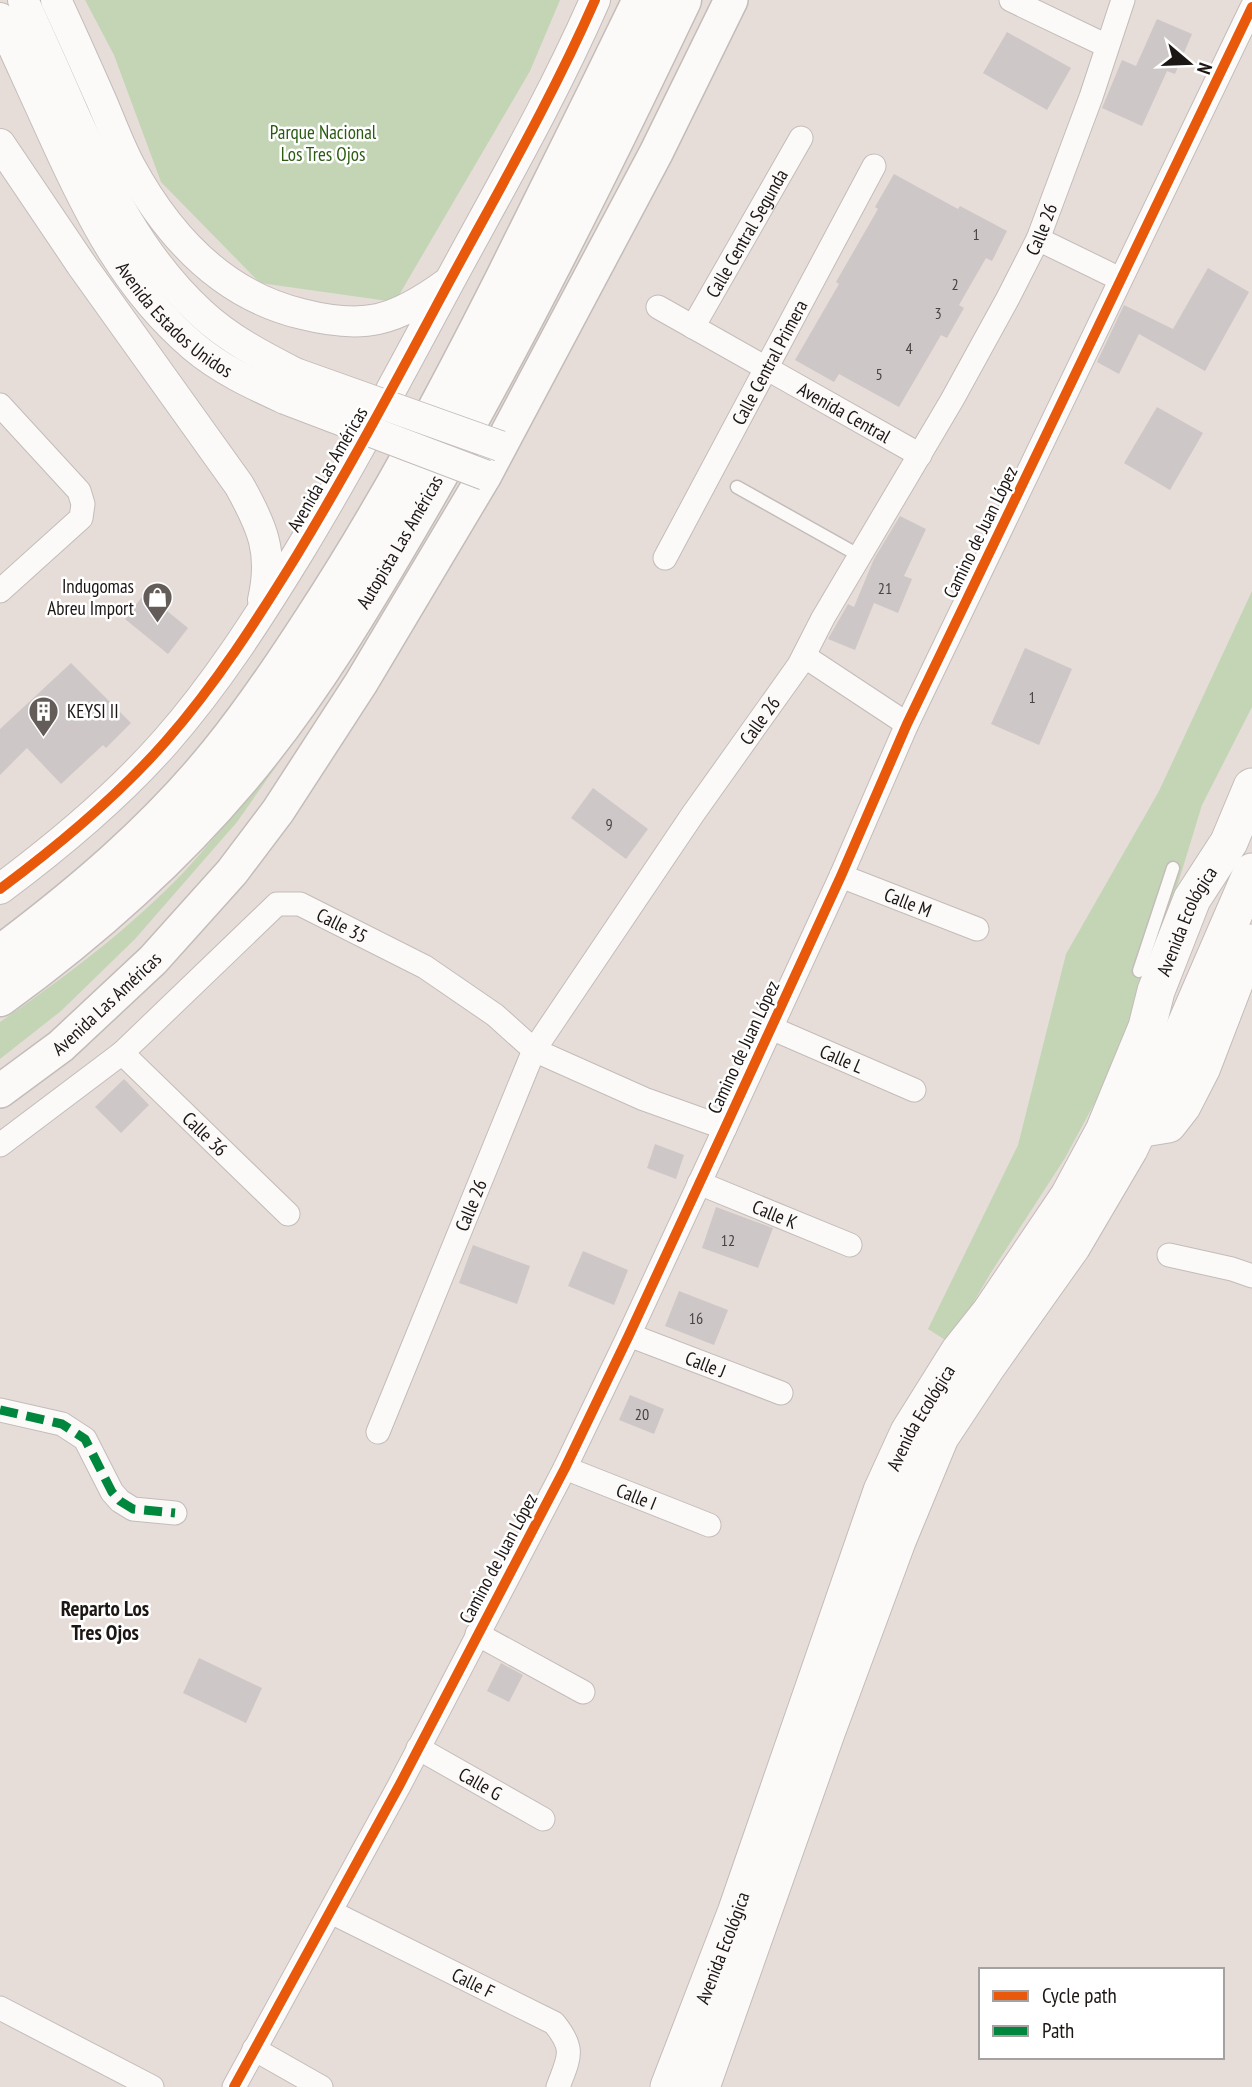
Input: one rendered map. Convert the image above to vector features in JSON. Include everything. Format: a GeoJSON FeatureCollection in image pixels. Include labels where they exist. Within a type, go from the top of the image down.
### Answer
{"type":"FeatureCollection","features":[{"type":"Feature","properties":{"kind":"highway","name":"Autopista Las Américas"},"geometry":{"type":"LineString","coordinates":[[0,955],[80,893],[141,838],[217,755],[280,671],[376,520],[428,428],[642,0]]}},
{"type":"Feature","properties":{"kind":"highway","name":"Autopista Las Américas"},"geometry":{"type":"LineString","coordinates":[[0,997],[95,924],[167,858],[240,778],[309,687],[385,566],[473,412],[617,137],[682,0]]}},
{"type":"Feature","properties":{"kind":"main road","name":"Avenida Las Américas"},"geometry":{"type":"LineString","coordinates":[[0,1091],[61,1045],[153,960],[206,903],[278,811],[361,683],[485,475],[656,153],[731,0]]}},
{"type":"Feature","properties":{"kind":"main road","name":"Avenida Ecológica"},"geometry":{"type":"LineString","coordinates":[[669,2087],[736,1913],[858,1556],[898,1455],[909,1432],[959,1352],[990,1313],[1069,1196],[1104,1131],[1147,1027],[1179,895],[1229,842],[1252,788]]}},
{"type":"Feature","properties":{"kind":"main road","name":"Avenida Ecológica"},"geometry":{"type":"LineString","coordinates":[[701,2087],[897,1541],[940,1437],[1072,1246],[1129,1149],[1250,878],[1244,874],[1243,863],[1252,839]]}},
{"type":"Feature","properties":{"kind":"main road"},"geometry":{"type":"LineString","coordinates":[[1147,1027],[1172,1017],[1184,1001],[1202,964],[1221,911],[1250,878]]}},
{"type":"Feature","properties":{"kind":"main road"},"geometry":{"type":"LineString","coordinates":[[1138,1129],[1168,1124],[1182,1106],[1202,1067],[1248,947],[1252,943]]}},
{"type":"Feature","properties":{"kind":"street","name":"Avenida Estados Unidos"},"geometry":{"type":"LineString","coordinates":[[23,0],[113,196],[141,243],[175,288],[203,316],[251,351],[295,373],[500,446]]}},
{"type":"Feature","properties":{"kind":"street"},"geometry":{"type":"LineString","coordinates":[[57,0],[129,164],[168,225],[213,272],[236,288],[290,312],[343,321],[368,321],[403,312],[449,282]]}},
{"type":"Feature","properties":{"kind":"street","name":"Avenida Las Américas"},"geometry":{"type":"LineString","coordinates":[[0,890],[61,842],[121,788],[165,742],[208,690],[260,615],[374,422],[518,159],[575,47],[595,0]]}},
{"type":"Feature","properties":{"kind":"street"},"geometry":{"type":"LineString","coordinates":[[1011,0],[1107,46]]}},
{"type":"Feature","properties":{"kind":"street","name":"Calle 26"},"geometry":{"type":"LineString","coordinates":[[378,1432],[534,1050],[693,814],[804,656],[823,618],[989,333],[1038,239],[1091,97],[1123,0]]}},
{"type":"Feature","properties":{"kind":"street","name":"Camino de Juan López"},"geometry":{"type":"LineString","coordinates":[[234,2087],[331,1912],[565,1468],[841,876],[907,723],[1252,6]]}},
{"type":"Feature","properties":{"kind":"street","name":"Avenida Estados Unidos"},"geometry":{"type":"LineString","coordinates":[[0,18],[93,219],[122,268],[153,309],[194,347],[234,376],[285,399],[485,475]]}},
{"type":"Feature","properties":{"kind":"street","name":"Calle Central Segunda"},"geometry":{"type":"LineString","coordinates":[[693,327],[801,138]]}},
{"type":"Feature","properties":{"kind":"street"},"geometry":{"type":"LineString","coordinates":[[0,144],[83,267],[245,495],[265,540],[268,562],[267,583],[260,615]]}},
{"type":"Feature","properties":{"kind":"street","name":"Calle Central Primera"},"geometry":{"type":"LineString","coordinates":[[665,558],[874,166]]}},
{"type":"Feature","properties":{"kind":"street"},"geometry":{"type":"LineString","coordinates":[[1038,239],[1120,279]]}},
{"type":"Feature","properties":{"kind":"street","name":"Avenida Central"},"geometry":{"type":"LineString","coordinates":[[658,307],[920,454]]}},
{"type":"Feature","properties":{"kind":"street"},"geometry":{"type":"LineString","coordinates":[[0,405],[79,491],[83,505],[80,518],[0,591]]}},
{"type":"Feature","properties":{"kind":"street"},"geometry":{"type":"LineString","coordinates":[[804,656],[907,723]]}},
{"type":"Feature","properties":{"kind":"street","name":"Calle M"},"geometry":{"type":"LineString","coordinates":[[841,876],[977,929]]}},
{"type":"Feature","properties":{"kind":"street","name":"Calle 35"},"geometry":{"type":"LineString","coordinates":[[0,1145],[122,1053],[277,904],[300,904],[425,967],[495,1015],[534,1050],[644,1100],[725,1128]]}},
{"type":"Feature","properties":{"kind":"street","name":"Calle L"},"geometry":{"type":"LineString","coordinates":[[771,1028],[914,1090]]}},
{"type":"Feature","properties":{"kind":"street","name":"Calle 36"},"geometry":{"type":"LineString","coordinates":[[122,1053],[288,1214]]}},
{"type":"Feature","properties":{"kind":"street","name":"Calle K"},"geometry":{"type":"LineString","coordinates":[[699,1183],[850,1245]]}},
{"type":"Feature","properties":{"kind":"street"},"geometry":{"type":"LineString","coordinates":[[1168,1255],[1252,1276]]}},
{"type":"Feature","properties":{"kind":"street","name":"Calle J"},"geometry":{"type":"LineString","coordinates":[[629,1335],[782,1393]]}},
{"type":"Feature","properties":{"kind":"street"},"geometry":{"type":"LineString","coordinates":[[0,1410],[62,1424],[85,1439],[112,1492],[120,1501],[133,1509],[176,1513]]}},
{"type":"Feature","properties":{"kind":"street","name":"Calle I"},"geometry":{"type":"LineString","coordinates":[[565,1468],[709,1525]]}},
{"type":"Feature","properties":{"kind":"street"},"geometry":{"type":"LineString","coordinates":[[477,1634],[583,1692]]}},
{"type":"Feature","properties":{"kind":"street","name":"Calle G"},"geometry":{"type":"LineString","coordinates":[[418,1748],[543,1819]]}},
{"type":"Feature","properties":{"kind":"street","name":"Calle F"},"geometry":{"type":"LineString","coordinates":[[331,1912],[554,2023],[567,2038],[569,2054],[558,2087]]}},
{"type":"Feature","properties":{"kind":"street"},"geometry":{"type":"LineString","coordinates":[[0,2008],[152,2087]]}},
{"type":"Feature","properties":{"kind":"street"},"geometry":{"type":"LineString","coordinates":[[254,2049],[321,2087]]}},
{"type":"Feature","properties":{"kind":"lane"},"geometry":{"type":"LineString","coordinates":[[737,487],[860,556]]}},
{"type":"Feature","properties":{"kind":"lane"},"geometry":{"type":"LineString","coordinates":[[1139,971],[1179,895],[1173,868]]}},
{"type":"Feature","properties":{"kind":"green space","name":"Parque Nacional Los Tres Ojos"},"geometry":{"type":"Polygon","coordinates":[[[85,0],[560,0],[530,71],[395,302],[260,283],[161,182],[114,55],[85,0]]]}},
{"type":"Feature","properties":{"kind":"green space"},"geometry":{"type":"Polygon","coordinates":[[[1252,591],[1252,707],[1202,805],[1161,939],[1121,1054],[1065,1158],[990,1274],[950,1343],[928,1329],[1018,1145],[1066,954],[1159,791],[1252,591]]]}},
{"type":"Feature","properties":{"kind":"green space"},"geometry":{"type":"Polygon","coordinates":[[[277,765],[237,822],[135,939],[61,1011],[0,1059],[0,1022],[95,952],[141,914],[183,873],[269,770],[277,765]]]}},
{"type":"Feature","properties":{"kind":"building"},"geometry":{"type":"Polygon","coordinates":[[[1157,19],[1192,34],[1175,74],[1167,71],[1142,126],[1102,108],[1122,60],[1136,66],[1157,19]]]}},
{"type":"Feature","properties":{"kind":"building"},"geometry":{"type":"Polygon","coordinates":[[[1007,32],[1071,68],[1047,110],[983,73],[1007,32]]]}},
{"type":"Feature","properties":{"kind":"building"},"geometry":{"type":"Polygon","coordinates":[[[894,174],[958,209],[960,206],[1007,231],[992,261],[986,258],[959,305],[964,308],[947,338],[941,335],[899,407],[839,374],[834,382],[795,360],[839,284],[836,282],[878,209],[875,207],[894,174]]]}},
{"type":"Feature","properties":{"kind":"building"},"geometry":{"type":"Polygon","coordinates":[[[1208,268],[1249,292],[1205,371],[1139,334],[1119,374],[1097,362],[1124,305],[1173,329],[1208,268]]]}},
{"type":"Feature","properties":{"kind":"building"},"geometry":{"type":"Polygon","coordinates":[[[1157,407],[1203,433],[1170,490],[1124,463],[1157,407]]]}},
{"type":"Feature","properties":{"kind":"building"},"geometry":{"type":"Polygon","coordinates":[[[900,516],[926,529],[904,576],[912,579],[898,613],[874,603],[855,650],[828,639],[848,604],[854,607],[874,559],[900,516]]]}},
{"type":"Feature","properties":{"kind":"building","name":"Indugomas Abreu Import"},"geometry":{"type":"Polygon","coordinates":[[[145,593],[188,628],[168,654],[125,619],[145,593]]]}},
{"type":"Feature","properties":{"kind":"building"},"geometry":{"type":"Polygon","coordinates":[[[1025,648],[1072,669],[1039,745],[991,724],[1025,648]]]}},
{"type":"Feature","properties":{"kind":"building"},"geometry":{"type":"Polygon","coordinates":[[[71,663],[131,723],[106,748],[103,745],[61,784],[27,748],[0,775],[0,729],[71,663]]]}},
{"type":"Feature","properties":{"kind":"building"},"geometry":{"type":"Polygon","coordinates":[[[593,788],[648,829],[626,859],[571,818],[593,788]]]}},
{"type":"Feature","properties":{"kind":"building"},"geometry":{"type":"Polygon","coordinates":[[[124,1079],[149,1105],[121,1133],[95,1107],[124,1079]]]}},
{"type":"Feature","properties":{"kind":"building"},"geometry":{"type":"Polygon","coordinates":[[[655,1144],[684,1155],[676,1179],[647,1168],[655,1144]]]}},
{"type":"Feature","properties":{"kind":"building"},"geometry":{"type":"Polygon","coordinates":[[[716,1207],[773,1228],[758,1268],[702,1248],[716,1207]]]}},
{"type":"Feature","properties":{"kind":"building"},"geometry":{"type":"Polygon","coordinates":[[[473,1245],[530,1266],[517,1304],[459,1283],[473,1245]]]}},
{"type":"Feature","properties":{"kind":"building"},"geometry":{"type":"Polygon","coordinates":[[[583,1251],[628,1270],[614,1305],[568,1286],[583,1251]]]}},
{"type":"Feature","properties":{"kind":"building"},"geometry":{"type":"Polygon","coordinates":[[[679,1291],[728,1310],[714,1345],[665,1326],[679,1291]]]}},
{"type":"Feature","properties":{"kind":"building"},"geometry":{"type":"Polygon","coordinates":[[[630,1395],[664,1409],[654,1434],[619,1420],[630,1395]]]}},
{"type":"Feature","properties":{"kind":"building"},"geometry":{"type":"Polygon","coordinates":[[[199,1658],[262,1688],[246,1723],[183,1693],[199,1658]]]}},
{"type":"Feature","properties":{"kind":"building"},"geometry":{"type":"Polygon","coordinates":[[[501,1663],[523,1675],[509,1702],[487,1691],[501,1663]]]}},
{"type":"Feature","properties":{"kind":"marked path"},"geometry":{"type":"LineString","coordinates":[[0,1410],[62,1424],[85,1439],[112,1492],[120,1501],[133,1509],[175,1513]]}},
{"type":"Feature","properties":{"kind":"cycle path"},"geometry":{"type":"LineString","coordinates":[[0,889],[87,820],[128,782],[202,697],[251,627],[353,460],[540,114],[595,0]]}},
{"type":"Feature","properties":{"kind":"cycle path"},"geometry":{"type":"LineString","coordinates":[[234,2087],[399,1786],[565,1468],[841,876],[907,724],[1252,7]]}},
{"type":"Feature","properties":{"kind":"place","name":"Indugomas Abreu Import"},"geometry":{"type":"Point","coordinates":[157,624]}},
{"type":"Feature","properties":{"kind":"place","name":"KEYSI II"},"geometry":{"type":"Point","coordinates":[44,738]}},
{"type":"Feature","properties":{"kind":"district","name":"Reparto Los Tres Ojos"},"geometry":{"type":"Point","coordinates":[105,1621]}}]}
